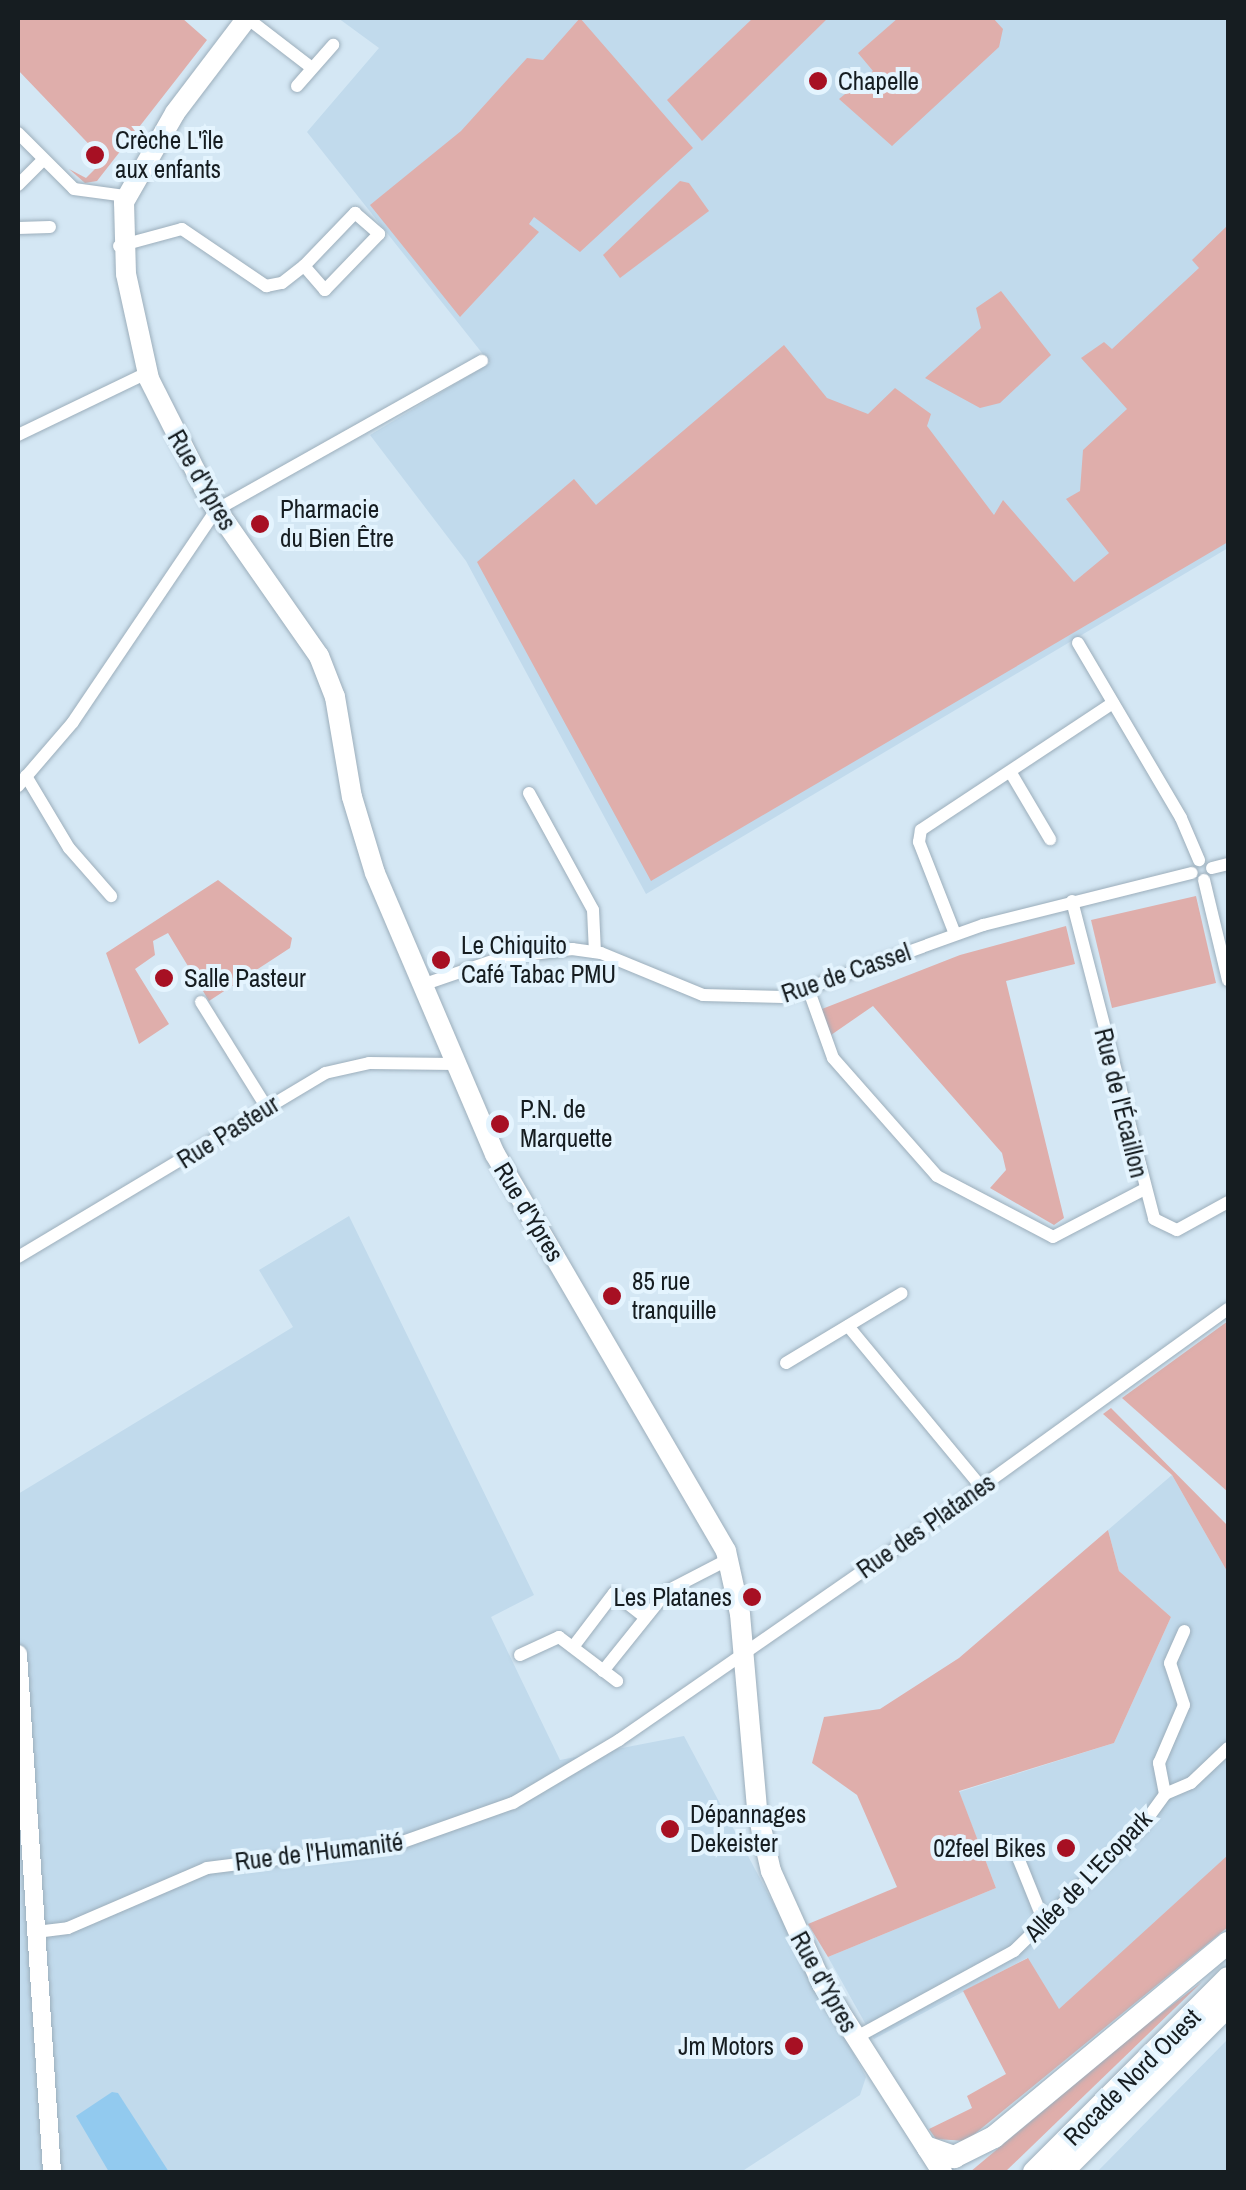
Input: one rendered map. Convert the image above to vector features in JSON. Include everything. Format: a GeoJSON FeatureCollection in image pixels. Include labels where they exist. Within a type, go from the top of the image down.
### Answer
{"type":"FeatureCollection","features":[{"type":"Feature","properties":{"kind":"highway"},"geometry":{"type":"LineString","coordinates":[[957,2172],[1228,1943]]}},
{"type":"Feature","properties":{"kind":"highway","name":"Rocade Nord Ouest"},"geometry":{"type":"LineString","coordinates":[[1034,2172],[1228,1978]]}},
{"type":"Feature","properties":{"kind":"highway","name":"Rocade Nord Ouest"},"geometry":{"type":"LineString","coordinates":[[1062,2172],[1228,2006]]}},
{"type":"Feature","properties":{"kind":"highway"},"geometry":{"type":"LineString","coordinates":[[928,2148],[954,2157],[994,2137]]}},
{"type":"Feature","properties":{"kind":"main road"},"geometry":{"type":"LineString","coordinates":[[120,196],[247,18]]}},
{"type":"Feature","properties":{"kind":"main road","name":"Rue d'Ypres"},"geometry":{"type":"LineString","coordinates":[[120,196],[120,246],[147,373],[216,510],[325,669],[361,830],[422,986],[500,1166],[729,1559],[743,1650],[758,1810],[771,1871],[812,1964],[854,2038],[942,2172]]}},
{"type":"Feature","properties":{"kind":"main road","name":"Rue d'Ypres"},"geometry":{"type":"LineString","coordinates":[[903,2116],[927,2172]]}},
{"type":"Feature","properties":{"kind":"street"},"geometry":{"type":"LineString","coordinates":[[247,18],[312,68]]}},
{"type":"Feature","properties":{"kind":"street"},"geometry":{"type":"LineString","coordinates":[[297,86],[333,46]]}},
{"type":"Feature","properties":{"kind":"street"},"geometry":{"type":"LineString","coordinates":[[18,134],[80,192],[120,196]]}},
{"type":"Feature","properties":{"kind":"street"},"geometry":{"type":"LineString","coordinates":[[18,185],[43,160]]}},
{"type":"Feature","properties":{"kind":"street"},"geometry":{"type":"LineString","coordinates":[[120,246],[188,230],[266,286],[282,283],[304,266],[355,213],[379,234],[325,290],[304,266]]}},
{"type":"Feature","properties":{"kind":"street"},"geometry":{"type":"LineString","coordinates":[[18,228],[50,227]]}},
{"type":"Feature","properties":{"kind":"street"},"geometry":{"type":"LineString","coordinates":[[111,896],[69,848],[22,781],[73,722],[216,510],[482,360]]}},
{"type":"Feature","properties":{"kind":"street"},"geometry":{"type":"LineString","coordinates":[[18,435],[147,373]]}},
{"type":"Feature","properties":{"kind":"street"},"geometry":{"type":"LineString","coordinates":[[1078,643],[1202,870],[1228,980]]}},
{"type":"Feature","properties":{"kind":"street"},"geometry":{"type":"LineString","coordinates":[[956,934],[920,830],[1113,702]]}},
{"type":"Feature","properties":{"kind":"street"},"geometry":{"type":"LineString","coordinates":[[1011,773],[1050,839]]}},
{"type":"Feature","properties":{"kind":"street"},"geometry":{"type":"LineString","coordinates":[[530,793],[593,910],[594,952]]}},
{"type":"Feature","properties":{"kind":"street","name":"Rue de Cassel"},"geometry":{"type":"LineString","coordinates":[[422,986],[501,958],[557,949],[594,952],[714,998],[760,1000],[810,991],[956,934],[1228,864]]}},
{"type":"Feature","properties":{"kind":"street","name":"Rue de l'Écaillon"},"geometry":{"type":"LineString","coordinates":[[1072,902],[1143,1190],[1157,1224],[1171,1231],[1228,1202]]}},
{"type":"Feature","properties":{"kind":"street"},"geometry":{"type":"LineString","coordinates":[[810,991],[833,1058],[937,1176],[1053,1238],[1143,1190]]}},
{"type":"Feature","properties":{"kind":"street"},"geometry":{"type":"LineString","coordinates":[[201,1002],[267,1108]]}},
{"type":"Feature","properties":{"kind":"street","name":"Rue Pasteur"},"geometry":{"type":"LineString","coordinates":[[18,1257],[338,1067],[455,1064]]}},
{"type":"Feature","properties":{"kind":"street"},"geometry":{"type":"LineString","coordinates":[[786,1363],[902,1293]]}},
{"type":"Feature","properties":{"kind":"street","name":"Rue des Platanes"},"geometry":{"type":"LineString","coordinates":[[743,1650],[981,1488],[1228,1309]]}},
{"type":"Feature","properties":{"kind":"street"},"geometry":{"type":"LineString","coordinates":[[848,1326],[981,1488]]}},
{"type":"Feature","properties":{"kind":"street"},"geometry":{"type":"LineString","coordinates":[[604,1671],[645,1617],[675,1586],[729,1559]]}},
{"type":"Feature","properties":{"kind":"street"},"geometry":{"type":"LineString","coordinates":[[572,1647],[614,1594],[645,1617]]}},
{"type":"Feature","properties":{"kind":"street","name":"Allée de L'Ecopark"},"geometry":{"type":"LineString","coordinates":[[854,2038],[1014,1951],[1142,1826],[1165,1794],[1160,1762],[1184,1705],[1170,1663],[1184,1631]]}},
{"type":"Feature","properties":{"kind":"street"},"geometry":{"type":"LineString","coordinates":[[520,1656],[559,1637],[617,1681]]}},
{"type":"Feature","properties":{"kind":"street","name":"Rue de l'Humanité"},"geometry":{"type":"LineString","coordinates":[[36,1932],[68,1928],[207,1868],[384,1846],[476,1819],[578,1766],[743,1650]]}},
{"type":"Feature","properties":{"kind":"street"},"geometry":{"type":"LineString","coordinates":[[18,1654],[52,2172]]}},
{"type":"Feature","properties":{"kind":"street"},"geometry":{"type":"LineString","coordinates":[[1165,1794],[1191,1782],[1228,1748]]}},
{"type":"Feature","properties":{"kind":"street"},"geometry":{"type":"LineString","coordinates":[[1019,1860],[1044,1922]]}},
{"type":"Feature","properties":{"kind":"shaded area"},"geometry":{"type":"Polygon","coordinates":[[[18,18],[182,18],[207,40],[97,181],[85,183],[69,169],[86,178],[104,160],[18,70],[18,18]]]}},
{"type":"Feature","properties":{"kind":"shaded area"},"geometry":{"type":"Polygon","coordinates":[[[338,18],[1228,18],[1228,548],[646,894],[466,561],[370,435],[490,363],[307,132],[379,48],[338,18]]]}},
{"type":"Feature","properties":{"kind":"shaded area"},"geometry":{"type":"Polygon","coordinates":[[[580,18],[693,148],[580,252],[534,217],[529,224],[539,232],[460,317],[370,205],[461,131],[527,58],[543,60],[580,18]]]}},
{"type":"Feature","properties":{"kind":"shaded area"},"geometry":{"type":"Polygon","coordinates":[[[753,18],[828,18],[702,141],[667,100],[753,18]]]}},
{"type":"Feature","properties":{"kind":"shaded area"},"geometry":{"type":"Polygon","coordinates":[[[898,18],[993,18],[1003,29],[999,47],[892,146],[839,99],[873,71],[858,53],[898,18]]]}},
{"type":"Feature","properties":{"kind":"shaded area"},"geometry":{"type":"Polygon","coordinates":[[[680,181],[689,183],[709,211],[620,278],[603,255],[680,181]]]}},
{"type":"Feature","properties":{"kind":"shaded area"},"geometry":{"type":"Polygon","coordinates":[[[1228,225],[1228,542],[651,881],[477,562],[574,479],[596,505],[784,345],[827,398],[868,414],[895,388],[931,414],[927,426],[994,515],[1003,500],[1074,582],[1109,553],[1066,499],[1080,491],[1083,450],[1127,409],[1081,358],[1104,342],[1112,349],[1199,268],[1192,260],[1228,225]]]}},
{"type":"Feature","properties":{"kind":"shaded area"},"geometry":{"type":"Polygon","coordinates":[[[1001,291],[1051,355],[1000,403],[980,408],[925,378],[981,328],[976,308],[1001,291]]]}},
{"type":"Feature","properties":{"kind":"shaded area"},"geometry":{"type":"Polygon","coordinates":[[[218,880],[292,938],[290,948],[209,1001],[168,933],[153,941],[155,955],[135,969],[169,1024],[139,1044],[106,953],[218,880]]]}},
{"type":"Feature","properties":{"kind":"shaded area"},"geometry":{"type":"Polygon","coordinates":[[[1196,896],[1216,983],[1112,1008],[1091,920],[1196,896]]]}},
{"type":"Feature","properties":{"kind":"shaded area"},"geometry":{"type":"Polygon","coordinates":[[[1066,926],[1075,964],[1006,981],[1064,1218],[1054,1225],[990,1188],[1006,1170],[1002,1153],[873,1006],[831,1035],[822,1009],[960,955],[1066,926]]]}},
{"type":"Feature","properties":{"kind":"shaded area"},"geometry":{"type":"Polygon","coordinates":[[[349,1216],[534,1595],[491,1617],[560,1760],[684,1736],[866,2077],[860,2095],[741,2172],[18,2172],[18,1494],[293,1327],[259,1270],[349,1216]]]}},
{"type":"Feature","properties":{"kind":"shaded area"},"geometry":{"type":"Polygon","coordinates":[[[1228,1321],[1228,1492],[1122,1398],[1228,1321]]]}},
{"type":"Feature","properties":{"kind":"shaded area"},"geometry":{"type":"Polygon","coordinates":[[[1111,1408],[1228,1526],[1228,1573],[1172,1475],[1103,1414],[1111,1408]]]}},
{"type":"Feature","properties":{"kind":"shaded area"},"geometry":{"type":"Polygon","coordinates":[[[1172,1475],[1228,1573],[1228,1859],[1059,2010],[1027,1958],[874,2039],[828,1957],[996,1888],[959,1792],[1114,1743],[1171,1617],[1119,1571],[1108,1530],[1172,1475]]]}},
{"type":"Feature","properties":{"kind":"shaded area"},"geometry":{"type":"Polygon","coordinates":[[[1108,1530],[1119,1571],[1171,1617],[1114,1743],[959,1791],[996,1888],[828,1957],[808,1924],[897,1887],[857,1795],[812,1763],[824,1717],[880,1709],[959,1658],[1108,1530]]]}},
{"type":"Feature","properties":{"kind":"shaded area"},"geometry":{"type":"Polygon","coordinates":[[[1228,1855],[1228,1927],[966,2141],[936,2139],[929,2129],[972,2108],[967,2096],[1006,2074],[963,1991],[1028,1958],[1059,2009],[1228,1855]]]}},
{"type":"Feature","properties":{"kind":"shaded area"},"geometry":{"type":"Polygon","coordinates":[[[1202,1982],[1005,2172],[970,2172],[1142,2028],[1202,1982]]]}},
{"type":"Feature","properties":{"kind":"shaded area"},"geometry":{"type":"Polygon","coordinates":[[[1228,2039],[1228,2172],[1097,2172],[1228,2039]]]}},
{"type":"Feature","properties":{"kind":"water"},"geometry":{"type":"Polygon","coordinates":[[[112,2092],[118,2093],[169,2172],[109,2172],[76,2116],[112,2092]]]}},
{"type":"Feature","properties":{"kind":"place","name":"Chapelle"},"geometry":{"type":"Point","coordinates":[818,81]}},
{"type":"Feature","properties":{"kind":"place","name":"Crèche L'île aux enfants"},"geometry":{"type":"Point","coordinates":[95,155]}},
{"type":"Feature","properties":{"kind":"place","name":"Pharmacie du Bien Être"},"geometry":{"type":"Point","coordinates":[260,524]}},
{"type":"Feature","properties":{"kind":"place","name":"Le Chiquito Café Tabac PMU"},"geometry":{"type":"Point","coordinates":[441,960]}},
{"type":"Feature","properties":{"kind":"place","name":"Salle Pasteur"},"geometry":{"type":"Point","coordinates":[164,978]}},
{"type":"Feature","properties":{"kind":"place","name":"P.N. de Marquette"},"geometry":{"type":"Point","coordinates":[500,1124]}},
{"type":"Feature","properties":{"kind":"place","name":"85 rue tranquille"},"geometry":{"type":"Point","coordinates":[612,1296]}},
{"type":"Feature","properties":{"kind":"place","name":"Les Platanes"},"geometry":{"type":"Point","coordinates":[752,1597]}},
{"type":"Feature","properties":{"kind":"place","name":"Dépannages Dekeister"},"geometry":{"type":"Point","coordinates":[670,1829]}},
{"type":"Feature","properties":{"kind":"place","name":"02feel Bikes"},"geometry":{"type":"Point","coordinates":[1066,1848]}},
{"type":"Feature","properties":{"kind":"place","name":"Jm Motors"},"geometry":{"type":"Point","coordinates":[794,2046]}}]}
